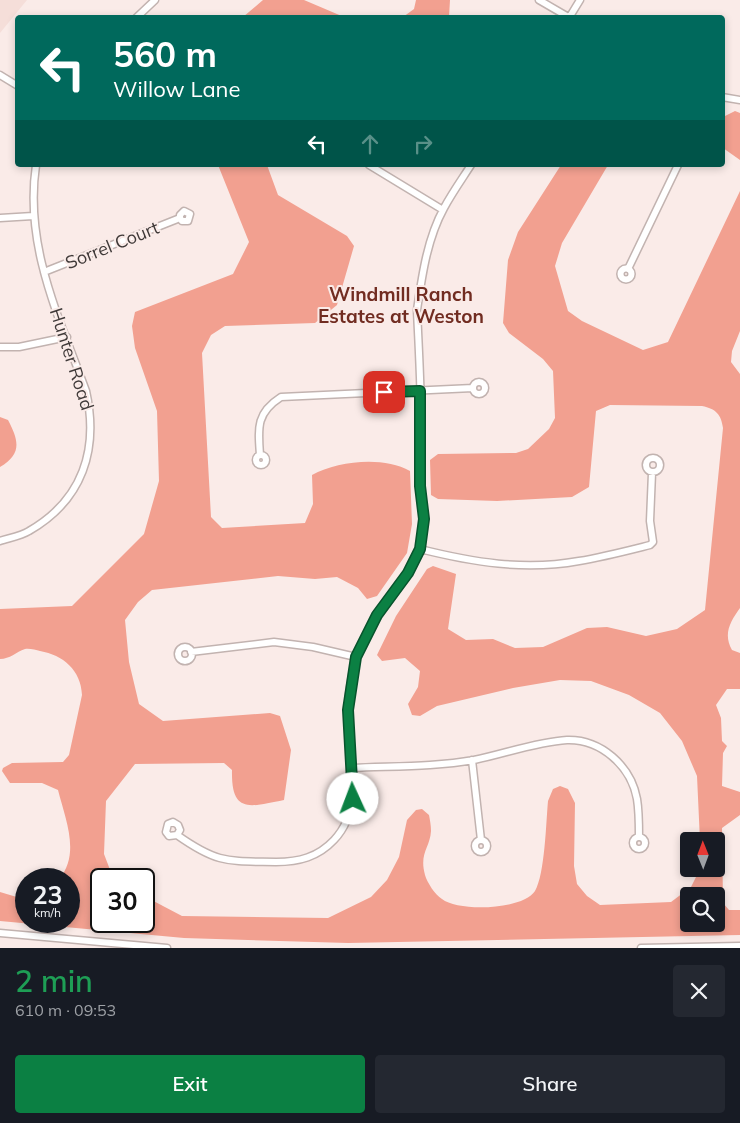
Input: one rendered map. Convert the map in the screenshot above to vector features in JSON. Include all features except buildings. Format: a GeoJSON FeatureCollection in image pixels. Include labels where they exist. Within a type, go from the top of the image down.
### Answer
{"type":"FeatureCollection","features":[{"type":"Feature","properties":{"kind":"street"},"geometry":{"type":"LineString","coordinates":[[139,15],[155,0]]}},
{"type":"Feature","properties":{"kind":"street"},"geometry":{"type":"LineString","coordinates":[[539,0],[566,15]]}},
{"type":"Feature","properties":{"kind":"street"},"geometry":{"type":"LineString","coordinates":[[571,15],[580,0]]}},
{"type":"Feature","properties":{"kind":"street"},"geometry":{"type":"LineString","coordinates":[[0,75],[15,84]]}},
{"type":"Feature","properties":{"kind":"street"},"geometry":{"type":"LineString","coordinates":[[725,98],[740,100]]}},
{"type":"Feature","properties":{"kind":"street","name":"Hunter Road"},"geometry":{"type":"LineString","coordinates":[[0,541],[28,532],[50,517],[68,498],[82,474],[92,439],[91,414],[86,391],[44,272],[34,233],[36,167]]}},
{"type":"Feature","properties":{"kind":"street"},"geometry":{"type":"LineString","coordinates":[[372,167],[443,210]]}},
{"type":"Feature","properties":{"kind":"street"},"geometry":{"type":"LineString","coordinates":[[177,835],[203,853],[231,861],[290,862],[310,858],[326,848],[341,832],[348,818],[353,799],[348,710],[356,657],[377,615],[408,573],[420,549],[424,519],[420,486],[420,391],[417,310],[421,281],[426,257],[443,210],[470,167]]}},
{"type":"Feature","properties":{"kind":"street"},"geometry":{"type":"LineString","coordinates":[[628,269],[677,167]]}},
{"type":"Feature","properties":{"kind":"street"},"geometry":{"type":"LineString","coordinates":[[0,218],[33,216]]}},
{"type":"Feature","properties":{"kind":"street","name":"Sorrel Court"},"geometry":{"type":"LineString","coordinates":[[44,272],[180,218]]}},
{"type":"Feature","properties":{"kind":"street"},"geometry":{"type":"LineString","coordinates":[[0,347],[19,347],[67,337]]}},
{"type":"Feature","properties":{"kind":"street"},"geometry":{"type":"LineString","coordinates":[[260,456],[258,432],[260,421],[271,404],[281,397],[473,388]]}},
{"type":"Feature","properties":{"kind":"street"},"geometry":{"type":"LineString","coordinates":[[420,549],[478,563],[530,565],[578,562],[650,545],[653,542],[650,514],[652,473]]}},
{"type":"Feature","properties":{"kind":"street"},"geometry":{"type":"LineString","coordinates":[[191,652],[274,642],[313,647],[356,657]]}},
{"type":"Feature","properties":{"kind":"street"},"geometry":{"type":"LineString","coordinates":[[352,768],[472,760],[567,740],[584,742],[613,756],[631,779],[637,798],[639,837]]}},
{"type":"Feature","properties":{"kind":"street"},"geometry":{"type":"LineString","coordinates":[[472,760],[481,840]]}},
{"type":"Feature","properties":{"kind":"street"},"geometry":{"type":"LineString","coordinates":[[0,933],[167,948]]}},
{"type":"Feature","properties":{"kind":"street"},"geometry":{"type":"LineString","coordinates":[[641,948],[740,946]]}},
{"type":"Feature","properties":{"kind":"shaded area"},"geometry":{"type":"Polygon","coordinates":[[[0,0],[27,0],[0,33],[0,0]]]}},
{"type":"Feature","properties":{"kind":"shaded area"},"geometry":{"type":"Polygon","coordinates":[[[263,0],[304,0],[339,15],[245,15],[263,0]]]}},
{"type":"Feature","properties":{"kind":"shaded area"},"geometry":{"type":"Polygon","coordinates":[[[416,0],[450,0],[449,15],[406,15],[414,9],[416,0]]]}},
{"type":"Feature","properties":{"kind":"shaded area"},"geometry":{"type":"Polygon","coordinates":[[[735,111],[740,113],[740,160],[725,149],[725,116],[735,111]]]}},
{"type":"Feature","properties":{"kind":"shaded area"},"geometry":{"type":"Polygon","coordinates":[[[219,167],[268,167],[278,195],[347,236],[354,246],[337,305],[315,323],[225,326],[211,335],[202,353],[211,517],[222,528],[305,523],[313,504],[312,475],[334,466],[374,462],[399,466],[410,471],[412,524],[407,553],[377,596],[367,599],[358,588],[337,577],[315,579],[278,576],[152,590],[138,602],[125,620],[129,662],[139,704],[163,721],[270,713],[280,716],[291,750],[284,800],[252,805],[239,801],[235,794],[232,770],[224,763],[135,764],[106,801],[104,854],[109,868],[90,868],[90,929],[80,928],[80,868],[66,868],[70,847],[69,836],[58,790],[42,783],[10,783],[2,771],[3,768],[12,763],[63,762],[69,755],[82,695],[81,686],[69,665],[48,653],[27,649],[0,659],[0,609],[72,606],[144,534],[159,481],[157,411],[135,348],[132,326],[135,312],[233,274],[249,242],[219,167]]]}},
{"type":"Feature","properties":{"kind":"shaded area"},"geometry":{"type":"Polygon","coordinates":[[[560,167],[607,167],[562,243],[555,266],[568,311],[582,321],[643,350],[668,342],[740,191],[740,331],[732,351],[731,362],[740,374],[740,608],[729,628],[728,639],[732,650],[740,653],[740,689],[727,689],[716,705],[721,718],[722,741],[727,746],[723,753],[722,786],[740,792],[740,815],[722,828],[722,832],[700,832],[697,776],[682,741],[660,713],[629,695],[591,681],[560,680],[513,688],[437,706],[420,716],[412,715],[408,704],[418,687],[420,671],[405,658],[382,661],[377,655],[396,616],[427,569],[433,566],[456,574],[448,629],[466,640],[493,639],[515,648],[543,647],[587,628],[607,627],[646,636],[677,629],[705,610],[723,428],[721,419],[711,409],[702,406],[610,405],[596,411],[589,487],[572,497],[497,501],[438,499],[431,495],[430,460],[438,454],[516,453],[528,449],[549,429],[555,418],[553,371],[543,359],[509,333],[503,323],[508,260],[518,232],[560,167]]]}},
{"type":"Feature","properties":{"kind":"shaded area"},"geometry":{"type":"Polygon","coordinates":[[[0,417],[8,420],[14,434],[16,446],[12,457],[0,467],[0,417]]]}},
{"type":"Feature","properties":{"kind":"shaded area"},"geometry":{"type":"Polygon","coordinates":[[[560,786],[568,789],[575,803],[574,866],[577,884],[587,896],[600,905],[671,902],[680,895],[680,932],[725,932],[725,905],[729,910],[740,910],[740,935],[348,943],[184,938],[130,933],[155,933],[155,902],[182,916],[328,918],[371,897],[387,880],[399,857],[407,820],[416,810],[422,809],[429,815],[431,829],[423,867],[428,881],[437,895],[450,903],[462,906],[490,907],[518,902],[535,891],[538,883],[543,861],[548,801],[553,789],[560,786]]]}},
{"type":"Feature","properties":{"kind":"shaded area"},"geometry":{"type":"Polygon","coordinates":[[[696,878],[723,878],[723,887],[691,887],[696,878]]]}},
{"type":"Feature","properties":{"kind":"shaded area"},"geometry":{"type":"Polygon","coordinates":[[[0,892],[15,896],[15,922],[0,921],[0,892]]]}},
{"type":"Feature","properties":{"kind":"district","name":"Windmill Ranch Estates at Weston"},"geometry":{"type":"Point","coordinates":[401,305]}},
{"type":"Feature","properties":{"kind":"route"},"geometry":{"type":"LineString","coordinates":[[353,799],[348,710],[356,657],[377,615],[408,573],[420,549],[424,519],[420,486],[420,391],[384,392]]}}]}
